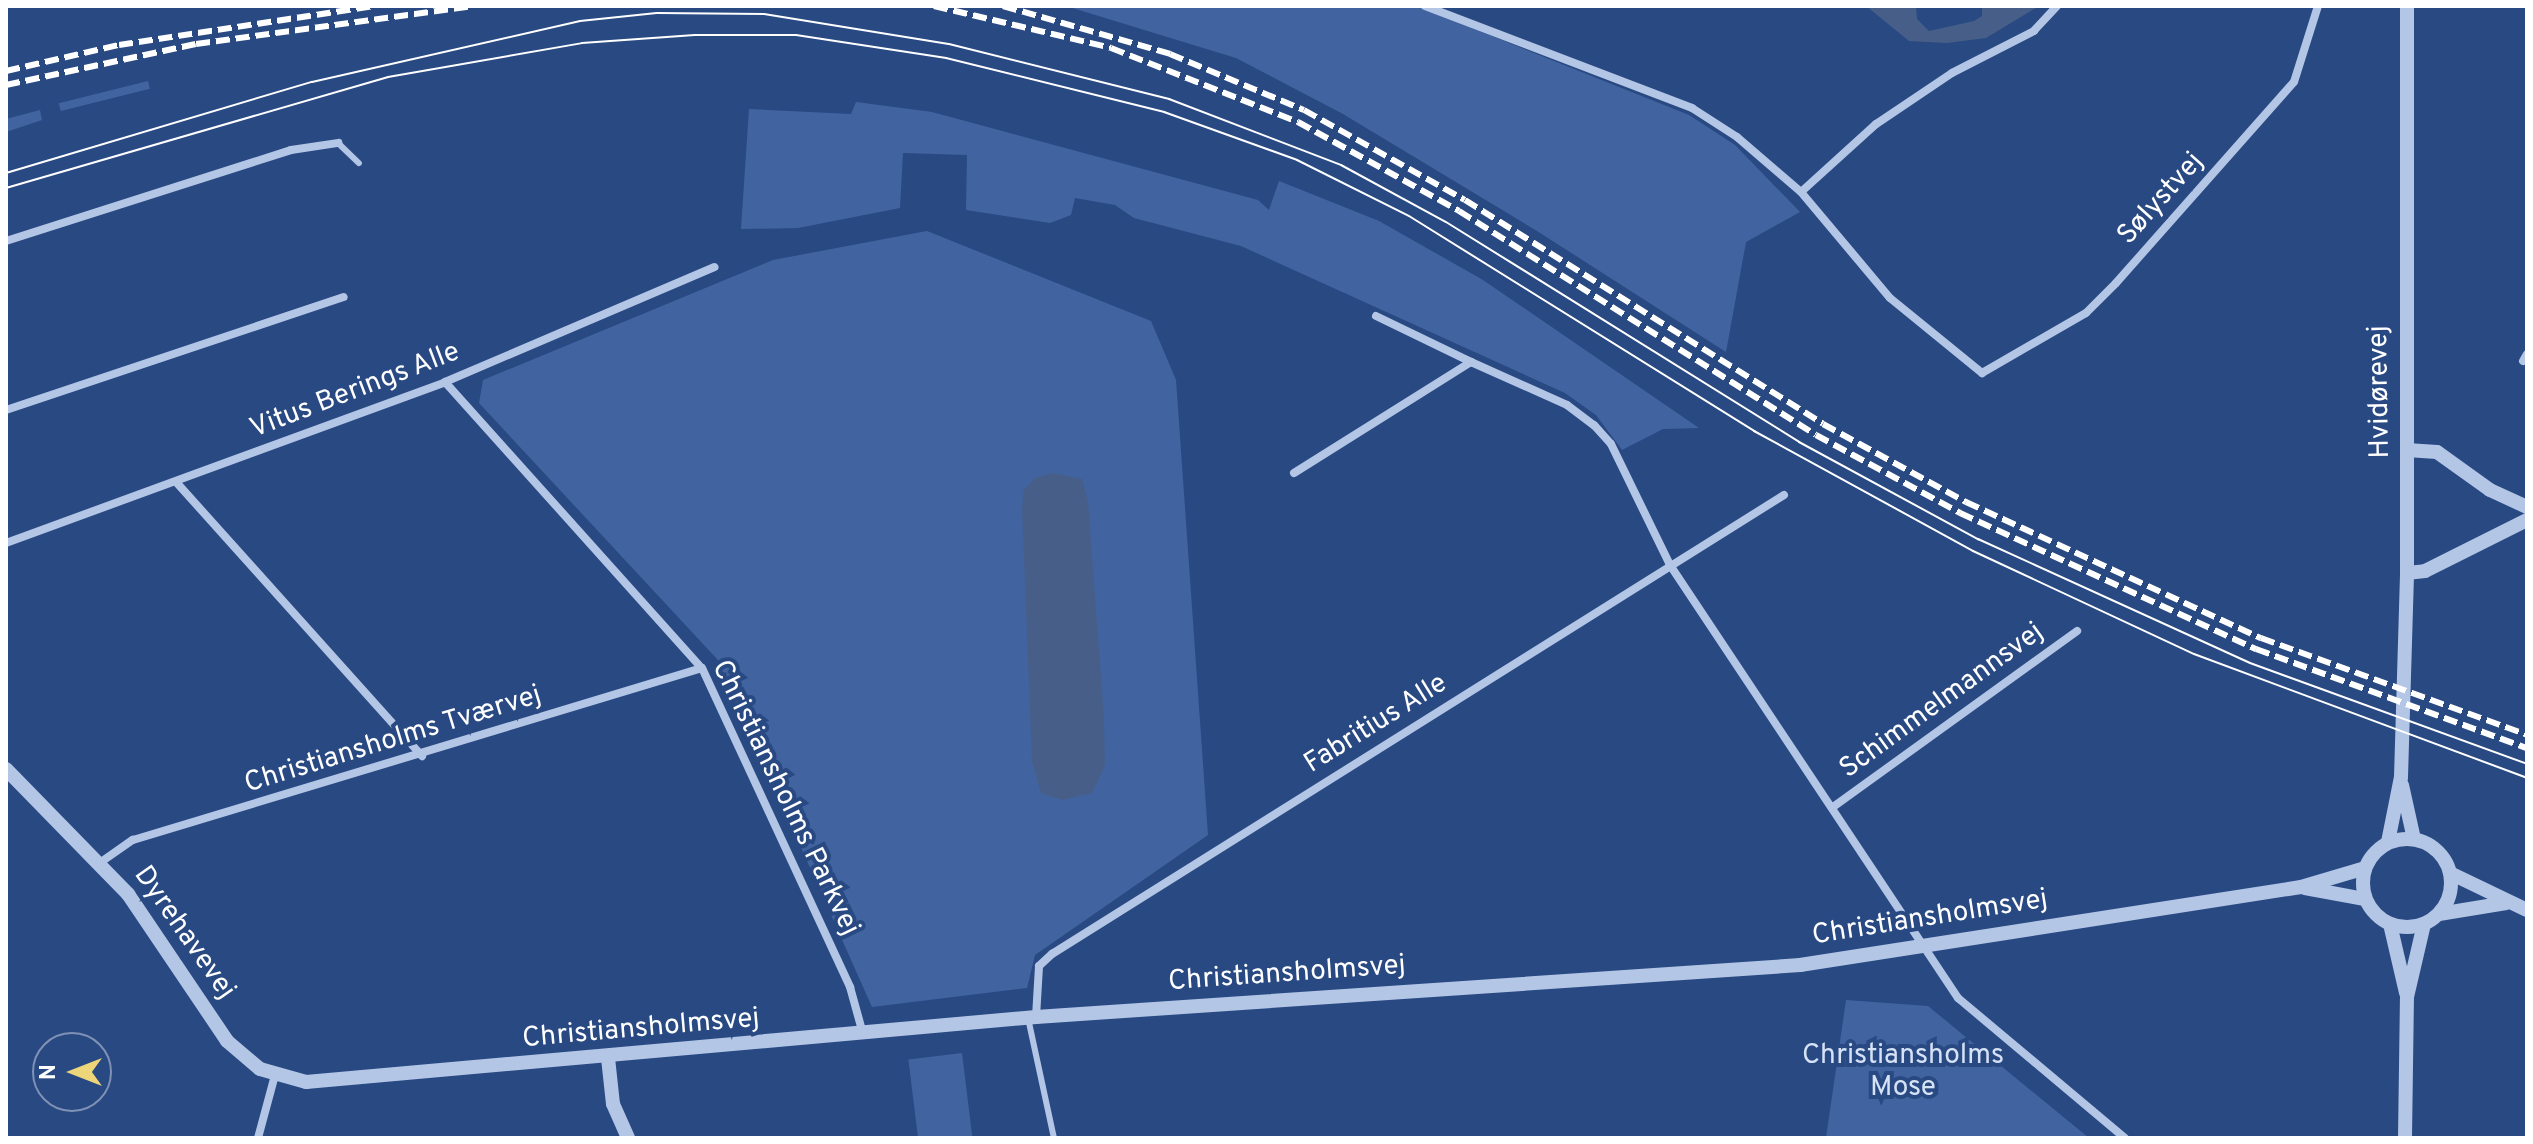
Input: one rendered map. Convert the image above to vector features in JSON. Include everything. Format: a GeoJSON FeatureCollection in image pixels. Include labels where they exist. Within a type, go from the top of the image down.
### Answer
{"type":"FeatureCollection","features":[{"type":"Feature","properties":{"kind":"street"},"geometry":{"type":"LineString","coordinates":[[1425,6],[1692,108],[1737,137],[1801,192],[1876,124],[1952,73],[2034,31],[2057,6]]}},
{"type":"Feature","properties":{"kind":"street","name":"Sølystvej"},"geometry":{"type":"LineString","coordinates":[[1801,192],[1890,298],[1982,373],[2086,313],[2116,283],[2294,82],[2318,6]]}},
{"type":"Feature","properties":{"kind":"street","name":"Hvidørevej"},"geometry":{"type":"LineString","coordinates":[[2388,842],[2401,777],[2407,573],[2407,6]]}},
{"type":"Feature","properties":{"kind":"street"},"geometry":{"type":"LineString","coordinates":[[6,241],[291,150],[338,143]]}},
{"type":"Feature","properties":{"kind":"street","name":"Vitus Berings Alle"},"geometry":{"type":"LineString","coordinates":[[6,543],[177,483],[445,382],[715,267]]}},
{"type":"Feature","properties":{"kind":"street"},"geometry":{"type":"LineString","coordinates":[[6,410],[344,297]]}},
{"type":"Feature","properties":{"kind":"street","name":"Schimmelmannsvej"},"geometry":{"type":"LineString","coordinates":[[1376,316],[1567,405],[1594,425],[1611,444],[1670,565],[1958,998],[2125,1138]]}},
{"type":"Feature","properties":{"kind":"street"},"geometry":{"type":"LineString","coordinates":[[1294,473],[1471,362]]}},
{"type":"Feature","properties":{"kind":"street","name":"Christiansholms Parkvej"},"geometry":{"type":"LineString","coordinates":[[445,382],[702,668],[850,987],[863,1035]]}},
{"type":"Feature","properties":{"kind":"street"},"geometry":{"type":"LineString","coordinates":[[2407,450],[2437,452],[2490,490],[2527,507]]}},
{"type":"Feature","properties":{"kind":"street"},"geometry":{"type":"LineString","coordinates":[[177,483],[422,756]]}},
{"type":"Feature","properties":{"kind":"street","name":"Fabritius Alle"},"geometry":{"type":"LineString","coordinates":[[1032,1018],[1039,966],[1052,954],[1784,495]]}},
{"type":"Feature","properties":{"kind":"street"},"geometry":{"type":"LineString","coordinates":[[2407,573],[2425,571],[2527,520]]}},
{"type":"Feature","properties":{"kind":"street","name":"Schimmelmannsvej"},"geometry":{"type":"LineString","coordinates":[[1833,807],[2077,631]]}},
{"type":"Feature","properties":{"kind":"street","name":"Christiansholms Tværvej"},"geometry":{"type":"LineString","coordinates":[[101,862],[133,840],[422,756],[702,668]]}},
{"type":"Feature","properties":{"kind":"street","name":"Dyrehavevej"},"geometry":{"type":"LineString","coordinates":[[6,769],[101,862],[227,1041],[246,1060],[275,1075]]}},
{"type":"Feature","properties":{"kind":"street","name":"Hvidørevej"},"geometry":{"type":"LineString","coordinates":[[2401,777],[2414,839]]}},
{"type":"Feature","properties":{"kind":"street"},"geometry":{"type":"LineString","coordinates":[[2407,997],[2390,924],[2365,899],[2365,868],[2388,842],[2414,839],[2437,850],[2450,873],[2506,903],[2527,910]]}},
{"type":"Feature","properties":{"kind":"street","name":"Christiansholmsvej"},"geometry":{"type":"LineString","coordinates":[[275,1075],[333,1083],[1032,1018],[1800,965],[2301,887],[2365,868]]}},
{"type":"Feature","properties":{"kind":"street"},"geometry":{"type":"LineString","coordinates":[[2439,914],[2447,901],[2450,873]]}},
{"type":"Feature","properties":{"kind":"street","name":"Christiansholmsvej"},"geometry":{"type":"LineString","coordinates":[[2301,887],[2365,899]]}},
{"type":"Feature","properties":{"kind":"street"},"geometry":{"type":"LineString","coordinates":[[2390,924],[2424,924],[2439,914],[2506,903]]}},
{"type":"Feature","properties":{"kind":"street"},"geometry":{"type":"LineString","coordinates":[[2405,1138],[2407,997],[2424,924]]}},
{"type":"Feature","properties":{"kind":"street"},"geometry":{"type":"LineString","coordinates":[[608,1058],[613,1104],[628,1138]]}},
{"type":"Feature","properties":{"kind":"street"},"geometry":{"type":"LineString","coordinates":[[258,1138],[275,1075]]}},
{"type":"Feature","properties":{"kind":"lane"},"geometry":{"type":"LineString","coordinates":[[338,143],[359,163]]}},
{"type":"Feature","properties":{"kind":"lane"},"geometry":{"type":"LineString","coordinates":[[1032,1018],[1054,1138]]}},
{"type":"Feature","properties":{"kind":"green space"},"geometry":{"type":"Polygon","coordinates":[[[1066,6],[1417,6],[1689,115],[1735,145],[1800,212],[1746,242],[1726,352],[1537,231],[1343,114],[1236,58],[1066,6]]]}},
{"type":"Feature","properties":{"kind":"green space"},"geometry":{"type":"Polygon","coordinates":[[[148,81],[150,89],[61,111],[59,103],[148,81]]]}},
{"type":"Feature","properties":{"kind":"green space"},"geometry":{"type":"Polygon","coordinates":[[[856,102],[932,112],[1258,200],[1269,210],[1279,181],[1379,221],[1483,280],[1699,428],[1663,429],[1622,450],[1596,415],[1565,393],[1241,246],[1134,218],[1115,205],[1075,198],[1071,215],[1050,223],[966,210],[967,155],[903,153],[900,208],[798,228],[741,229],[749,109],[851,114],[856,102]]]}},
{"type":"Feature","properties":{"kind":"green space"},"geometry":{"type":"Polygon","coordinates":[[[40,110],[42,120],[6,132],[6,119],[40,110]]]}},
{"type":"Feature","properties":{"kind":"green space"},"geometry":{"type":"Polygon","coordinates":[[[927,231],[1151,321],[1176,380],[1208,835],[1035,955],[1027,988],[872,1007],[717,659],[479,403],[483,380],[773,260],[927,231]]]}},
{"type":"Feature","properties":{"kind":"green space","name":"Christiansholms Mose"},"geometry":{"type":"Polygon","coordinates":[[[1846,1000],[1928,1006],[2089,1138],[1826,1138],[1846,1000]]]}},
{"type":"Feature","properties":{"kind":"green space"},"geometry":{"type":"Polygon","coordinates":[[[962,1053],[972,1138],[918,1138],[908,1060],[962,1053]]]}},
{"type":"Feature","properties":{"kind":"shaded area"},"geometry":{"type":"Polygon","coordinates":[[[1866,6],[1916,6],[1917,19],[1929,31],[1974,21],[1982,16],[1982,6],[2039,6],[1986,38],[1947,43],[1909,41],[1866,6]]]}},
{"type":"Feature","properties":{"kind":"shaded area"},"geometry":{"type":"Polygon","coordinates":[[[1053,473],[1082,479],[1088,502],[1104,719],[1105,765],[1092,793],[1062,800],[1041,793],[1032,761],[1022,507],[1024,490],[1035,478],[1053,473]]]}},
{"type":"Feature","properties":{"kind":"tram line"},"geometry":{"type":"LineString","coordinates":[[6,173],[312,82],[580,21],[657,13],[764,14],[949,44],[1169,99],[1341,165],[1446,222],[1799,442],[1978,539],[2250,663],[2527,764]]}},
{"type":"Feature","properties":{"kind":"tram line"},"geometry":{"type":"LineString","coordinates":[[6,188],[388,77],[582,43],[695,35],[796,35],[946,58],[1164,112],[1297,160],[1409,216],[1754,431],[1973,551],[2194,654],[2527,778]]}},
{"type":"Feature","properties":{"kind":"railway"},"geometry":{"type":"LineString","coordinates":[[6,71],[119,45],[374,6]]}},
{"type":"Feature","properties":{"kind":"railway"},"geometry":{"type":"LineString","coordinates":[[6,85],[196,44],[473,6]]}},
{"type":"Feature","properties":{"kind":"railway"},"geometry":{"type":"LineString","coordinates":[[934,6],[1111,48],[1298,122],[1459,211],[1816,435],[1960,513],[2256,649],[2527,748]]}},
{"type":"Feature","properties":{"kind":"railway"},"geometry":{"type":"LineString","coordinates":[[1003,6],[1170,54],[1304,110],[1465,200],[1823,424],[1966,502],[2261,638],[2527,735]]}}]}
